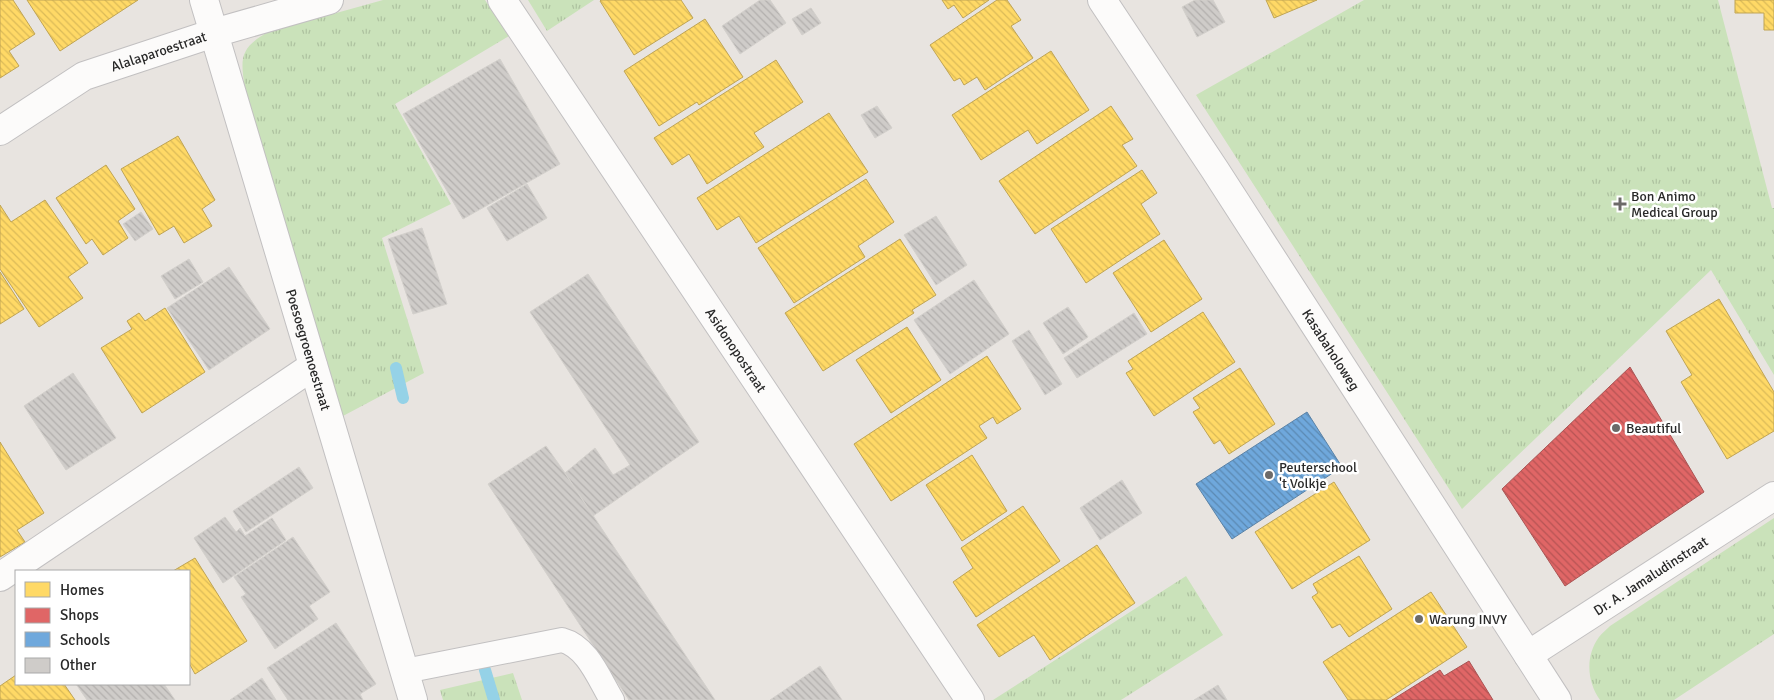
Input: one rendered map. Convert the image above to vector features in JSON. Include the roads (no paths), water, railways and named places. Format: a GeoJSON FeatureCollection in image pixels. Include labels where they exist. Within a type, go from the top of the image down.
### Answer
{"type":"FeatureCollection","features":[{"type":"Feature","properties":{"kind":"street","name":"Poesoegroenoestraat"},"geometry":{"type":"LineString","coordinates":[[204,0],[413,700]]}},
{"type":"Feature","properties":{"kind":"street","name":"Alalaparoestraat"},"geometry":{"type":"LineString","coordinates":[[0,131],[84,76],[214,33],[329,0]]}},
{"type":"Feature","properties":{"kind":"street","name":"Asidonopostraat"},"geometry":{"type":"LineString","coordinates":[[502,0],[970,700]]}},
{"type":"Feature","properties":{"kind":"street","name":"Kasabaholoweg"},"geometry":{"type":"LineString","coordinates":[[1102,0],[1215,170],[1557,700]]}},
{"type":"Feature","properties":{"kind":"street"},"geometry":{"type":"LineString","coordinates":[[0,577],[313,366]]}},
{"type":"Feature","properties":{"kind":"street","name":"Dr. A. Jamaludinstraat"},"geometry":{"type":"LineString","coordinates":[[1528,655],[1774,496]]}},
{"type":"Feature","properties":{"kind":"lane"},"geometry":{"type":"LineString","coordinates":[[405,671],[562,640],[572,643],[583,652],[612,700]]}},
{"type":"Feature","properties":{"kind":"waterway"},"geometry":{"type":"LineString","coordinates":[[396,368],[403,398]]}},
{"type":"Feature","properties":{"kind":"waterway"},"geometry":{"type":"LineString","coordinates":[[485,670],[494,700]]}},
{"type":"Feature","properties":{"kind":"place","name":"Bon Animo Medical Group"},"geometry":{"type":"Point","coordinates":[1620,204]}},
{"type":"Feature","properties":{"kind":"place","name":"Beautiful"},"geometry":{"type":"Point","coordinates":[1616,428]}},
{"type":"Feature","properties":{"kind":"place","name":"Peuterschool 't Volkje"},"geometry":{"type":"Point","coordinates":[1269,475]}},
{"type":"Feature","properties":{"kind":"place","name":"Warung INVY"},"geometry":{"type":"Point","coordinates":[1419,619]}}]}
